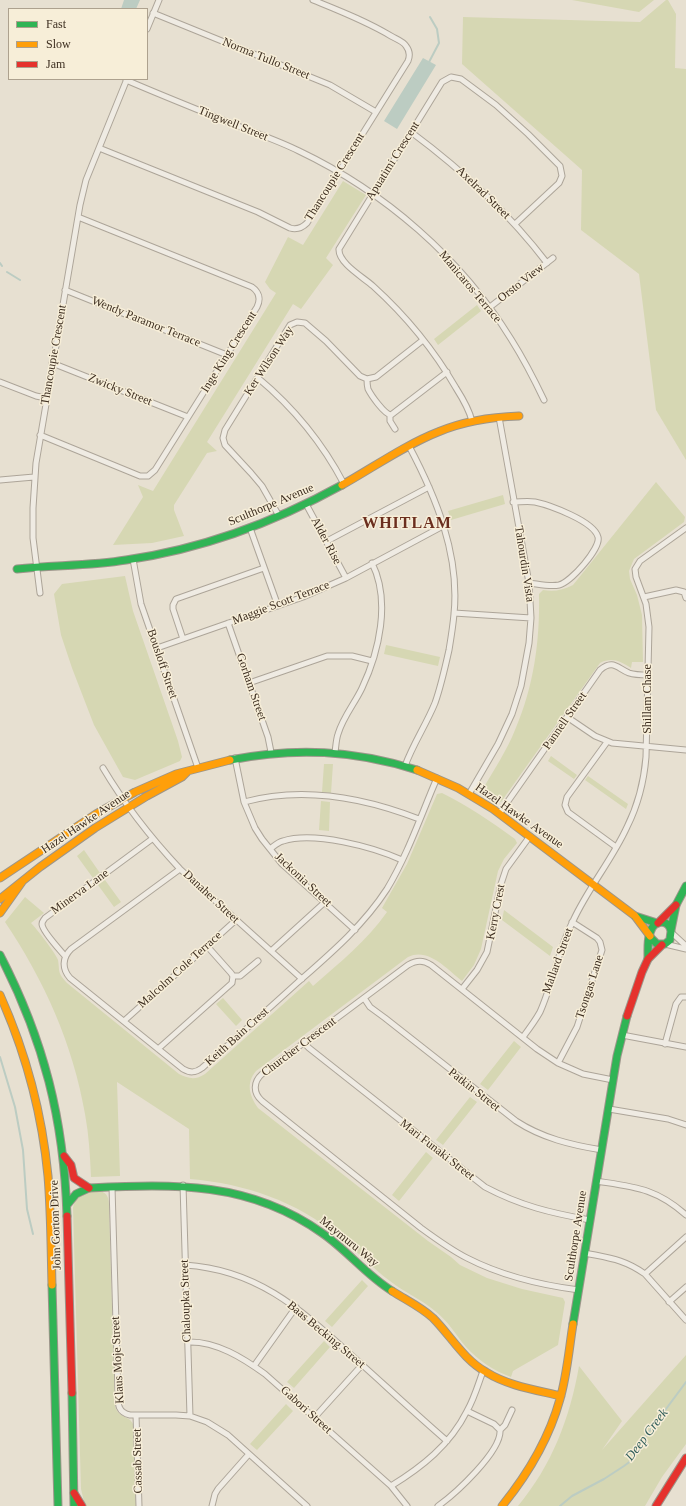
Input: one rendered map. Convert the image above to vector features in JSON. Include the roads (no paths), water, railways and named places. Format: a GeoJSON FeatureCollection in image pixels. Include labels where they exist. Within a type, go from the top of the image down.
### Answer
{"type":"FeatureCollection","features":[{"type":"Feature","properties":{"kind":"street"},"geometry":{"type":"LineString","coordinates":[[148,26],[158,0]]}},
{"type":"Feature","properties":{"kind":"street","name":"Thancoupie Crescent"},"geometry":{"type":"LineString","coordinates":[[99,148],[258,212],[293,229],[300,228],[305,225],[408,61],[409,54],[407,47],[387,34],[361,20],[313,0]]}},
{"type":"Feature","properties":{"kind":"street","name":"Norma Tullo Street"},"geometry":{"type":"LineString","coordinates":[[153,13],[330,85],[376,112]]}},
{"type":"Feature","properties":{"kind":"street","name":"Apuatimi Crescent"},"geometry":{"type":"LineString","coordinates":[[472,421],[467,408],[447,372],[423,340],[399,312],[373,286],[344,262],[339,255],[341,244],[442,82],[447,78],[454,77],[460,78],[496,105],[528,134],[562,171],[562,177],[559,183],[515,224]]}},
{"type":"Feature","properties":{"kind":"street","name":"Thancoupie Crescent"},"geometry":{"type":"LineString","coordinates":[[40,593],[34,538],[33,508],[34,477],[46,398],[86,180],[126,80]]}},
{"type":"Feature","properties":{"kind":"street","name":"Tingwell Street"},"geometry":{"type":"LineString","coordinates":[[126,80],[292,148],[338,172],[373,194]]}},
{"type":"Feature","properties":{"kind":"street","name":"Axelrad Street"},"geometry":{"type":"LineString","coordinates":[[411,132],[454,165],[483,191],[515,224],[547,263]]}},
{"type":"Feature","properties":{"kind":"street","name":"Manicaros Terrace"},"geometry":{"type":"LineString","coordinates":[[373,194],[405,218],[436,246],[464,276],[490,308],[511,338],[544,400]]}},
{"type":"Feature","properties":{"kind":"street","name":"Inge King Crescent"},"geometry":{"type":"LineString","coordinates":[[40,435],[140,476],[150,475],[155,470],[258,304],[259,296],[255,289],[78,217]]}},
{"type":"Feature","properties":{"kind":"street","name":"Orsto View"},"geometry":{"type":"LineString","coordinates":[[490,308],[553,258]]}},
{"type":"Feature","properties":{"kind":"street","name":"Wendy Paramor Terrace"},"geometry":{"type":"LineString","coordinates":[[65,290],[227,355]]}},
{"type":"Feature","properties":{"kind":"street","name":"Ker Wilson Way"},"geometry":{"type":"LineString","coordinates":[[279,516],[262,486],[244,464],[226,447],[223,439],[224,431],[290,325],[300,322],[305,323],[326,341],[360,376],[367,379]]}},
{"type":"Feature","properties":{"kind":"street"},"geometry":{"type":"LineString","coordinates":[[390,415],[385,413],[369,390],[367,386],[367,379],[377,376],[423,340]]}},
{"type":"Feature","properties":{"kind":"street","name":"Zwicky Street"},"geometry":{"type":"LineString","coordinates":[[52,363],[188,417]]}},
{"type":"Feature","properties":{"kind":"street"},"geometry":{"type":"LineString","coordinates":[[390,415],[447,372]]}},
{"type":"Feature","properties":{"kind":"street"},"geometry":{"type":"LineString","coordinates":[[258,378],[298,415],[331,460],[344,484]]}},
{"type":"Feature","properties":{"kind":"street"},"geometry":{"type":"LineString","coordinates":[[0,382],[36,396],[46,398]]}},
{"type":"Feature","properties":{"kind":"street"},"geometry":{"type":"LineString","coordinates":[[390,415],[390,421],[395,429]]}},
{"type":"Feature","properties":{"kind":"street","name":"Sculthorpe Avenue"},"geometry":{"type":"LineString","coordinates":[[17,569],[37,566],[106,563],[133,559],[192,546],[250,528],[306,504],[344,484],[409,446],[436,433],[472,421],[498,417],[519,416]]}},
{"type":"Feature","properties":{"kind":"street","name":"Tahourdin Vista"},"geometry":{"type":"LineString","coordinates":[[469,794],[498,744],[517,701],[526,664],[531,618],[529,583],[498,417]]}},
{"type":"Feature","properties":{"kind":"street"},"geometry":{"type":"LineString","coordinates":[[405,766],[409,755],[426,724],[437,695],[447,660],[454,613],[452,569],[444,526],[429,487],[409,446]]}},
{"type":"Feature","properties":{"kind":"street"},"geometry":{"type":"LineString","coordinates":[[0,480],[34,477]]}},
{"type":"Feature","properties":{"kind":"street"},"geometry":{"type":"LineString","coordinates":[[327,541],[429,487]]}},
{"type":"Feature","properties":{"kind":"street"},"geometry":{"type":"LineString","coordinates":[[513,502],[535,502],[567,513],[594,530],[598,538],[597,547],[571,579],[565,583],[554,586],[529,583]]}},
{"type":"Feature","properties":{"kind":"street","name":"Alder Rise"},"geometry":{"type":"LineString","coordinates":[[306,504],[346,578]]}},
{"type":"Feature","properties":{"kind":"street","name":"Maggie Scott Terrace"},"geometry":{"type":"LineString","coordinates":[[157,648],[303,597],[346,578],[444,526]]}},
{"type":"Feature","properties":{"kind":"street"},"geometry":{"type":"LineString","coordinates":[[250,528],[278,606]]}},
{"type":"Feature","properties":{"kind":"street","name":"Shillam Chase"},"geometry":{"type":"LineString","coordinates":[[593,884],[627,827],[638,797],[645,770],[647,747],[648,627],[644,597],[635,573],[637,565],[686,528]]}},
{"type":"Feature","properties":{"kind":"street","name":"Bousloff Street"},"geometry":{"type":"LineString","coordinates":[[133,559],[142,604],[198,768]]}},
{"type":"Feature","properties":{"kind":"street"},"geometry":{"type":"LineString","coordinates":[[336,752],[340,727],[362,688],[372,661],[378,634],[381,600],[379,579],[372,563]]}},
{"type":"Feature","properties":{"kind":"street"},"geometry":{"type":"LineString","coordinates":[[183,639],[173,609],[176,599],[264,568]]}},
{"type":"Feature","properties":{"kind":"street"},"geometry":{"type":"LineString","coordinates":[[644,597],[676,590],[684,592],[686,598]]}},
{"type":"Feature","properties":{"kind":"street"},"geometry":{"type":"LineString","coordinates":[[454,613],[531,618]]}},
{"type":"Feature","properties":{"kind":"street","name":"Gorham Street"},"geometry":{"type":"LineString","coordinates":[[228,623],[268,737],[271,752]]}},
{"type":"Feature","properties":{"kind":"street"},"geometry":{"type":"LineString","coordinates":[[249,683],[327,656],[352,656],[372,661]]}},
{"type":"Feature","properties":{"kind":"street","name":"Pannell Street"},"geometry":{"type":"LineString","coordinates":[[499,814],[600,670],[611,664],[631,673],[648,675]]}},
{"type":"Feature","properties":{"kind":"street"},"geometry":{"type":"LineString","coordinates":[[567,717],[595,736],[607,742],[624,745],[686,750]]}},
{"type":"Feature","properties":{"kind":"street"},"geometry":{"type":"LineString","coordinates":[[607,742],[567,797],[565,805],[568,812],[616,847]]}},
{"type":"Feature","properties":{"kind":"street","name":"Hazel Hawke Avenue"},"geometry":{"type":"LineString","coordinates":[[0,878],[122,798],[174,775],[235,758],[271,752],[300,750],[336,752],[366,756],[405,766],[437,778],[469,794],[530,836],[635,916],[650,937]]}},
{"type":"Feature","properties":{"kind":"street","name":"Jackonia Street"},"geometry":{"type":"LineString","coordinates":[[235,758],[244,802],[256,828],[270,849],[282,864],[355,930]]}},
{"type":"Feature","properties":{"kind":"street","name":"Danaher Street"},"geometry":{"type":"LineString","coordinates":[[103,768],[128,807],[152,839],[180,869],[302,979]]}},
{"type":"Feature","properties":{"kind":"street","name":"Hazel Hawke Avenue"},"geometry":{"type":"LineString","coordinates":[[0,899],[45,863],[128,807],[182,776],[188,771]]}},
{"type":"Feature","properties":{"kind":"street","name":"Keith Bain Crest"},"geometry":{"type":"LineString","coordinates":[[65,956],[64,969],[68,976],[187,1072],[198,1071],[355,930],[387,889],[402,860],[437,778]]}},
{"type":"Feature","properties":{"kind":"street"},"geometry":{"type":"LineString","coordinates":[[244,802],[262,798],[284,796],[334,797],[380,806],[420,819]]}},
{"type":"Feature","properties":{"kind":"street","name":"Kerry Crest"},"geometry":{"type":"LineString","coordinates":[[462,989],[477,970],[487,952],[500,884],[506,869],[530,836]]}},
{"type":"Feature","properties":{"kind":"street","name":"Minerva Lane"},"geometry":{"type":"LineString","coordinates":[[65,956],[43,928],[42,922],[45,918],[152,839]]}},
{"type":"Feature","properties":{"kind":"street"},"geometry":{"type":"LineString","coordinates":[[270,849],[281,842],[289,840],[331,840],[365,847],[402,860]]}},
{"type":"Feature","properties":{"kind":"street"},"geometry":{"type":"LineString","coordinates":[[65,956],[71,949],[180,869]]}},
{"type":"Feature","properties":{"kind":"street"},"geometry":{"type":"LineString","coordinates":[[0,913],[22,882]]}},
{"type":"Feature","properties":{"kind":"street","name":"Mallard Street"},"geometry":{"type":"LineString","coordinates":[[523,1037],[539,1013],[563,943],[572,922],[593,884]]}},
{"type":"Feature","properties":{"kind":"street"},"geometry":{"type":"LineString","coordinates":[[686,886],[676,905],[652,927],[650,937],[655,943],[686,949]]}},
{"type":"Feature","properties":{"kind":"street"},"geometry":{"type":"LineString","coordinates":[[271,951],[325,902]]}},
{"type":"Feature","properties":{"kind":"street"},"geometry":{"type":"LineString","coordinates":[[663,944],[670,940],[676,905]]}},
{"type":"Feature","properties":{"kind":"street","name":"Hazel Hawke Avenue"},"geometry":{"type":"LineString","coordinates":[[635,916],[658,923]]}},
{"type":"Feature","properties":{"kind":"street","name":"Malcolm Cole Terrace"},"geometry":{"type":"LineString","coordinates":[[124,1021],[236,920]]}},
{"type":"Feature","properties":{"kind":"street","name":"Tsongas Lane"},"geometry":{"type":"LineString","coordinates":[[558,1063],[577,1027],[602,950],[602,946],[597,938],[572,922]]}},
{"type":"Feature","properties":{"kind":"street"},"geometry":{"type":"LineString","coordinates":[[658,923],[665,923],[686,946]]}},
{"type":"Feature","properties":{"kind":"street","name":"Sculthorpe Avenue"},"geometry":{"type":"LineString","coordinates":[[502,1506],[521,1483],[537,1457],[555,1417],[561,1396],[613,1080],[622,1035],[634,994],[648,959],[650,937]]}},
{"type":"Feature","properties":{"kind":"street","name":"Sculthorpe Avenue"},"geometry":{"type":"LineString","coordinates":[[648,959],[663,944]]}},
{"type":"Feature","properties":{"kind":"street"},"geometry":{"type":"LineString","coordinates":[[158,1049],[232,983],[233,976],[207,946]]}},
{"type":"Feature","properties":{"kind":"street","name":"John Gorton Drive"},"geometry":{"type":"LineString","coordinates":[[0,955],[23,1002],[38,1043],[52,1090],[64,1156],[67,1205],[74,1506]]}},
{"type":"Feature","properties":{"kind":"street"},"geometry":{"type":"LineString","coordinates":[[233,976],[240,976],[258,961]]}},
{"type":"Feature","properties":{"kind":"street","name":"Churcher Crescent"},"geometry":{"type":"LineString","coordinates":[[579,1290],[511,1276],[488,1268],[457,1252],[421,1228],[262,1101],[256,1094],[255,1088],[259,1077],[408,964],[417,961],[427,962],[558,1063],[584,1074],[613,1080]]}},
{"type":"Feature","properties":{"kind":"street","name":"John Gorton Drive"},"geometry":{"type":"LineString","coordinates":[[0,995],[10,1015],[33,1086],[42,1127],[47,1163],[50,1215],[58,1506]]}},
{"type":"Feature","properties":{"kind":"street"},"geometry":{"type":"LineString","coordinates":[[665,1044],[676,1004],[681,997],[686,997]]}},
{"type":"Feature","properties":{"kind":"street","name":"Patkin Street"},"geometry":{"type":"LineString","coordinates":[[364,998],[370,1007],[516,1122],[533,1132],[548,1138],[568,1144],[602,1150]]}},
{"type":"Feature","properties":{"kind":"street"},"geometry":{"type":"LineString","coordinates":[[622,1035],[686,1047]]}},
{"type":"Feature","properties":{"kind":"street","name":"Mari Funaki Street"},"geometry":{"type":"LineString","coordinates":[[304,1043],[308,1048],[485,1187],[508,1199],[536,1209],[590,1220]]}},
{"type":"Feature","properties":{"kind":"street"},"geometry":{"type":"LineString","coordinates":[[609,1109],[668,1119],[686,1125]]}},
{"type":"Feature","properties":{"kind":"street"},"geometry":{"type":"LineString","coordinates":[[64,1156],[70,1164],[74,1178],[89,1188]]}},
{"type":"Feature","properties":{"kind":"street"},"geometry":{"type":"LineString","coordinates":[[596,1181],[633,1187],[655,1193],[669,1201],[686,1215]]}},
{"type":"Feature","properties":{"kind":"street","name":"Maymuru Way"},"geometry":{"type":"LineString","coordinates":[[89,1188],[183,1185],[226,1190],[281,1208],[308,1223],[331,1239],[384,1286],[428,1314],[442,1327],[464,1355],[483,1371],[495,1378],[509,1383],[561,1396]]}},
{"type":"Feature","properties":{"kind":"street","name":"Chaloupka Street"},"geometry":{"type":"LineString","coordinates":[[183,1185],[190,1416]]}},
{"type":"Feature","properties":{"kind":"street","name":"Klaus Moje Street"},"geometry":{"type":"LineString","coordinates":[[112,1187],[118,1405],[120,1410],[124,1413],[136,1415],[190,1416],[216,1427],[228,1435],[303,1505]]}},
{"type":"Feature","properties":{"kind":"street"},"geometry":{"type":"LineString","coordinates":[[67,1205],[70,1198],[74,1194],[89,1188]]}},
{"type":"Feature","properties":{"kind":"street"},"geometry":{"type":"LineString","coordinates":[[645,1274],[686,1237]]}},
{"type":"Feature","properties":{"kind":"street"},"geometry":{"type":"LineString","coordinates":[[585,1253],[622,1261],[645,1274],[686,1320]]}},
{"type":"Feature","properties":{"kind":"street","name":"Baas Becking Street"},"geometry":{"type":"LineString","coordinates":[[185,1265],[208,1268],[240,1277],[268,1289],[296,1307],[447,1441]]}},
{"type":"Feature","properties":{"kind":"street"},"geometry":{"type":"LineString","coordinates":[[669,1302],[686,1287]]}},
{"type":"Feature","properties":{"kind":"street"},"geometry":{"type":"LineString","coordinates":[[254,1366],[296,1307]]}},
{"type":"Feature","properties":{"kind":"street","name":"Gabori Street"},"geometry":{"type":"LineString","coordinates":[[188,1342],[199,1342],[218,1347],[254,1366],[272,1380],[391,1486],[407,1506]]}},
{"type":"Feature","properties":{"kind":"street"},"geometry":{"type":"LineString","coordinates":[[314,1418],[362,1365]]}},
{"type":"Feature","properties":{"kind":"street"},"geometry":{"type":"LineString","coordinates":[[391,1486],[425,1463],[447,1441],[467,1411],[483,1371]]}},
{"type":"Feature","properties":{"kind":"street"},"geometry":{"type":"LineString","coordinates":[[500,1430],[506,1425],[512,1410]]}},
{"type":"Feature","properties":{"kind":"street"},"geometry":{"type":"LineString","coordinates":[[438,1506],[477,1471],[500,1437],[500,1430],[494,1424],[467,1411]]}},
{"type":"Feature","properties":{"kind":"street","name":"Cassab Street"},"geometry":{"type":"LineString","coordinates":[[136,1415],[139,1506]]}},
{"type":"Feature","properties":{"kind":"street"},"geometry":{"type":"LineString","coordinates":[[212,1506],[218,1489],[249,1454]]}},
{"type":"Feature","properties":{"kind":"street"},"geometry":{"type":"LineString","coordinates":[[656,1506],[686,1458]]}},
{"type":"Feature","properties":{"kind":"street"},"geometry":{"type":"LineString","coordinates":[[74,1493],[82,1506]]}},
{"type":"Feature","properties":{"kind":"waterway"},"geometry":{"type":"LineString","coordinates":[[428,64],[439,43],[437,29],[430,17]]}},
{"type":"Feature","properties":{"kind":"waterway"},"geometry":{"type":"LineString","coordinates":[[7,272],[20,280]]}},
{"type":"Feature","properties":{"kind":"waterway"},"geometry":{"type":"LineString","coordinates":[[0,1057],[15,1107],[23,1150],[27,1209],[33,1234]]}},
{"type":"Feature","properties":{"kind":"waterway","name":"Deep Creek"},"geometry":{"type":"LineString","coordinates":[[560,1506],[572,1496],[604,1479],[632,1460],[637,1448],[686,1382]]}},
{"type":"Feature","properties":{"kind":"district","name":"WHITLAM"},"geometry":{"type":"Point","coordinates":[407,524]}}]}
